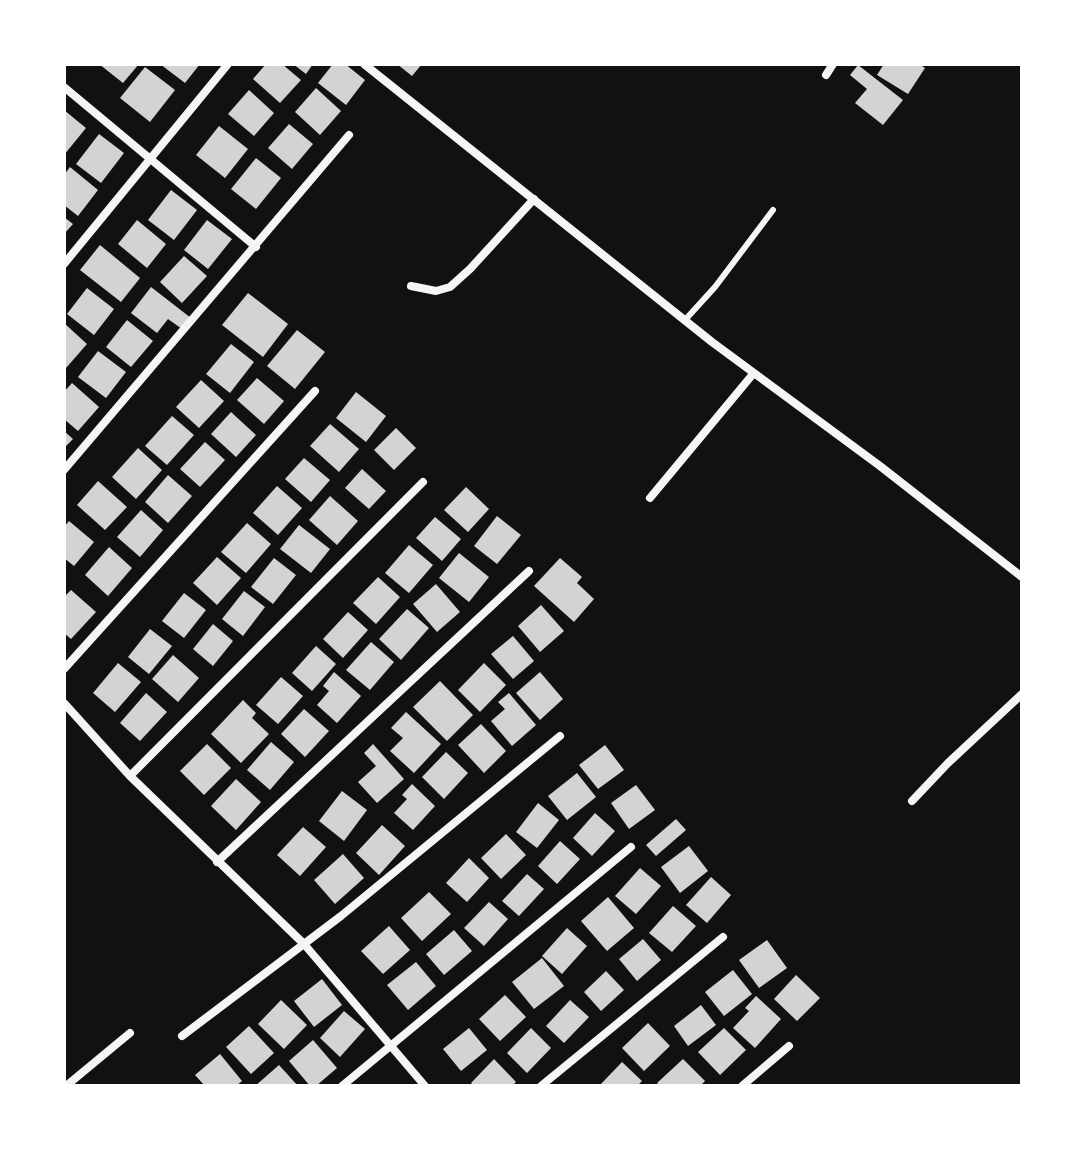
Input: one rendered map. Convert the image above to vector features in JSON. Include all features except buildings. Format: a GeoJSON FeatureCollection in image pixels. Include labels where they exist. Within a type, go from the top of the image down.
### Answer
{"type":"FeatureCollection","features":[{"type":"Feature","properties":{"kind":"street"},"geometry":{"type":"LineString","coordinates":[[64,264],[228,64]]}},
{"type":"Feature","properties":{"kind":"street"},"geometry":{"type":"LineString","coordinates":[[364,64],[753,374],[880,466],[1022,577]]}},
{"type":"Feature","properties":{"kind":"street"},"geometry":{"type":"LineString","coordinates":[[826,75],[833,64]]}},
{"type":"Feature","properties":{"kind":"street"},"geometry":{"type":"LineString","coordinates":[[64,87],[256,247]]}},
{"type":"Feature","properties":{"kind":"street"},"geometry":{"type":"LineString","coordinates":[[64,470],[349,135]]}},
{"type":"Feature","properties":{"kind":"street"},"geometry":{"type":"LineString","coordinates":[[411,286],[436,291],[450,287],[534,199]]}},
{"type":"Feature","properties":{"kind":"street"},"geometry":{"type":"LineString","coordinates":[[650,498],[753,374]]}},
{"type":"Feature","properties":{"kind":"street"},"geometry":{"type":"LineString","coordinates":[[64,669],[315,391]]}},
{"type":"Feature","properties":{"kind":"street"},"geometry":{"type":"LineString","coordinates":[[130,776],[423,482]]}},
{"type":"Feature","properties":{"kind":"street"},"geometry":{"type":"LineString","coordinates":[[217,862],[529,571]]}},
{"type":"Feature","properties":{"kind":"street"},"geometry":{"type":"LineString","coordinates":[[912,801],[1022,694]]}},
{"type":"Feature","properties":{"kind":"street"},"geometry":{"type":"LineString","coordinates":[[64,703],[130,776],[304,944],[425,1086]]}},
{"type":"Feature","properties":{"kind":"street"},"geometry":{"type":"LineString","coordinates":[[182,1036],[304,944],[560,736]]}},
{"type":"Feature","properties":{"kind":"street"},"geometry":{"type":"LineString","coordinates":[[342,1086],[631,847]]}},
{"type":"Feature","properties":{"kind":"street"},"geometry":{"type":"LineString","coordinates":[[541,1086],[723,937]]}},
{"type":"Feature","properties":{"kind":"street"},"geometry":{"type":"LineString","coordinates":[[66,1086],[130,1033]]}},
{"type":"Feature","properties":{"kind":"street"},"geometry":{"type":"LineString","coordinates":[[742,1086],[789,1046]]}},
{"type":"Feature","properties":{"kind":"lane"},"geometry":{"type":"LineString","coordinates":[[685,320],[715,287],[773,210]]}}]}
